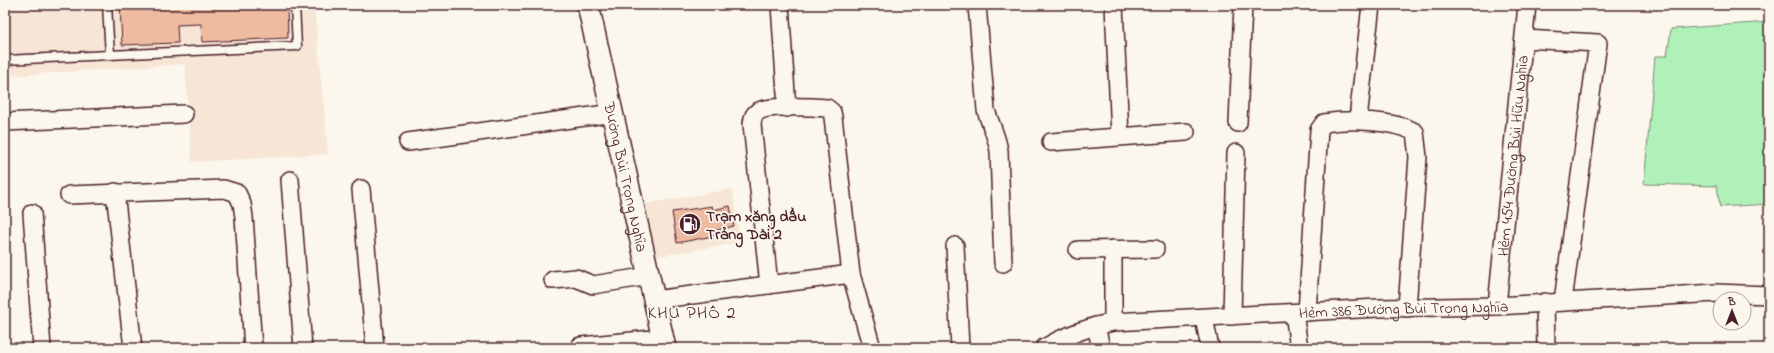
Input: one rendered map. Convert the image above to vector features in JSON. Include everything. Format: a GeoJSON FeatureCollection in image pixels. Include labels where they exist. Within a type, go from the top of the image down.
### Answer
{"type":"FeatureCollection","features":[{"type":"Feature","properties":{"kind":"street","name":"Đường Bùi Trọng Nghĩa"},"geometry":{"type":"LineString","coordinates":[[588,5],[664,344]]}},
{"type":"Feature","properties":{"kind":"street"},"geometry":{"type":"LineString","coordinates":[[780,5],[786,108]]}},
{"type":"Feature","properties":{"kind":"street"},"geometry":{"type":"LineString","coordinates":[[978,5],[986,110],[989,122],[997,136],[999,151],[1003,263]]}},
{"type":"Feature","properties":{"kind":"street"},"geometry":{"type":"LineString","coordinates":[[1114,5],[1120,136]]}},
{"type":"Feature","properties":{"kind":"street"},"geometry":{"type":"LineString","coordinates":[[1238,123],[1243,5]]}},
{"type":"Feature","properties":{"kind":"street"},"geometry":{"type":"LineString","coordinates":[[1359,110],[1370,5]]}},
{"type":"Feature","properties":{"kind":"street","name":"Hẻm 454 Đường Bùi Hữu Nghĩa"},"geometry":{"type":"LineString","coordinates":[[1497,306],[1527,5]]}},
{"type":"Feature","properties":{"kind":"street"},"geometry":{"type":"LineString","coordinates":[[1524,39],[1598,43],[1563,301]]}},
{"type":"Feature","properties":{"kind":"street"},"geometry":{"type":"LineString","coordinates":[[769,285],[752,124],[754,115],[760,110],[786,108],[827,108],[832,112],[851,274],[872,348]]}},
{"type":"Feature","properties":{"kind":"street"},"geometry":{"type":"LineString","coordinates":[[408,142],[613,113]]}},
{"type":"Feature","properties":{"kind":"street"},"geometry":{"type":"LineString","coordinates":[[5,122],[184,114]]}},
{"type":"Feature","properties":{"kind":"street"},"geometry":{"type":"LineString","coordinates":[[1299,348],[1301,312],[1319,130],[1324,123],[1356,121],[1405,126],[1415,132],[1418,157],[1407,308]]}},
{"type":"Feature","properties":{"kind":"street"},"geometry":{"type":"LineString","coordinates":[[1051,142],[1186,132]]}},
{"type":"Feature","properties":{"kind":"street"},"geometry":{"type":"LineString","coordinates":[[1232,316],[1236,153]]}},
{"type":"Feature","properties":{"kind":"street"},"geometry":{"type":"LineString","coordinates":[[290,180],[303,348]]}},
{"type":"Feature","properties":{"kind":"street"},"geometry":{"type":"LineString","coordinates":[[69,195],[224,188],[237,193],[242,204],[244,217],[253,348]]}},
{"type":"Feature","properties":{"kind":"street"},"geometry":{"type":"LineString","coordinates":[[361,189],[375,348]]}},
{"type":"Feature","properties":{"kind":"street"},"geometry":{"type":"LineString","coordinates":[[115,192],[133,348]]}},
{"type":"Feature","properties":{"kind":"street"},"geometry":{"type":"LineString","coordinates":[[32,213],[42,348]]}},
{"type":"Feature","properties":{"kind":"street"},"geometry":{"type":"LineString","coordinates":[[956,246],[960,348]]}},
{"type":"Feature","properties":{"kind":"street"},"geometry":{"type":"LineString","coordinates":[[1101,348],[1113,249]]}},
{"type":"Feature","properties":{"kind":"street"},"geometry":{"type":"LineString","coordinates":[[1078,250],[1154,249]]}},
{"type":"Feature","properties":{"kind":"street"},"geometry":{"type":"LineString","coordinates":[[654,300],[851,274]]}},
{"type":"Feature","properties":{"kind":"street"},"geometry":{"type":"LineString","coordinates":[[553,280],[576,278],[593,285],[649,276]]}},
{"type":"Feature","properties":{"kind":"street","name":"Hẻm 386 Đường Bùi Trọng Nghĩa"},"geometry":{"type":"LineString","coordinates":[[1044,348],[1088,327],[1105,324],[1301,312],[1497,306],[1716,293],[1769,295]]}},
{"type":"Feature","properties":{"kind":"street"},"geometry":{"type":"LineString","coordinates":[[1545,302],[1546,348]]}},
{"type":"Feature","properties":{"kind":"street"},"geometry":{"type":"LineString","coordinates":[[1204,318],[1210,348]]}},
{"type":"Feature","properties":{"kind":"street"},"geometry":{"type":"LineString","coordinates":[[581,348],[664,344]]}},
{"type":"Feature","properties":{"kind":"lane"},"geometry":{"type":"LineString","coordinates":[[107,5],[110,55]]}},
{"type":"Feature","properties":{"kind":"lane"},"geometry":{"type":"LineString","coordinates":[[5,60],[297,46],[295,5]]}},
{"type":"Feature","properties":{"kind":"shaded area"},"geometry":{"type":"Polygon","coordinates":[[[5,5],[314,5],[328,154],[192,162],[185,64],[5,76],[5,5]]]}},
{"type":"Feature","properties":{"kind":"shaded area","name":"Trạm xăng dầu Trảng Dài 2"},"geometry":{"type":"Polygon","coordinates":[[[732,189],[741,242],[648,258],[639,205],[732,189]]]}},
{"type":"Feature","properties":{"kind":"green space"},"geometry":{"type":"Polygon","coordinates":[[[1769,22],[1769,204],[1720,207],[1717,186],[1644,184],[1655,56],[1667,56],[1671,29],[1769,22]]]}},
{"type":"Feature","properties":{"kind":"building"},"geometry":{"type":"Polygon","coordinates":[[[120,5],[287,5],[288,38],[202,42],[201,24],[177,25],[178,43],[122,45],[120,5]]]}},
{"type":"Feature","properties":{"kind":"building"},"geometry":{"type":"Polygon","coordinates":[[[712,206],[713,210],[730,206],[734,226],[717,230],[718,235],[677,243],[672,212],[712,206]]]}},
{"type":"Feature","properties":{"kind":"place","name":"Trạm xăng dầu Trảng Dài 2"},"geometry":{"type":"Point","coordinates":[690,224]}},
{"type":"Feature","properties":{"kind":"district","name":"KHU PHỐ 2"},"geometry":{"type":"Point","coordinates":[692,312]}}]}
